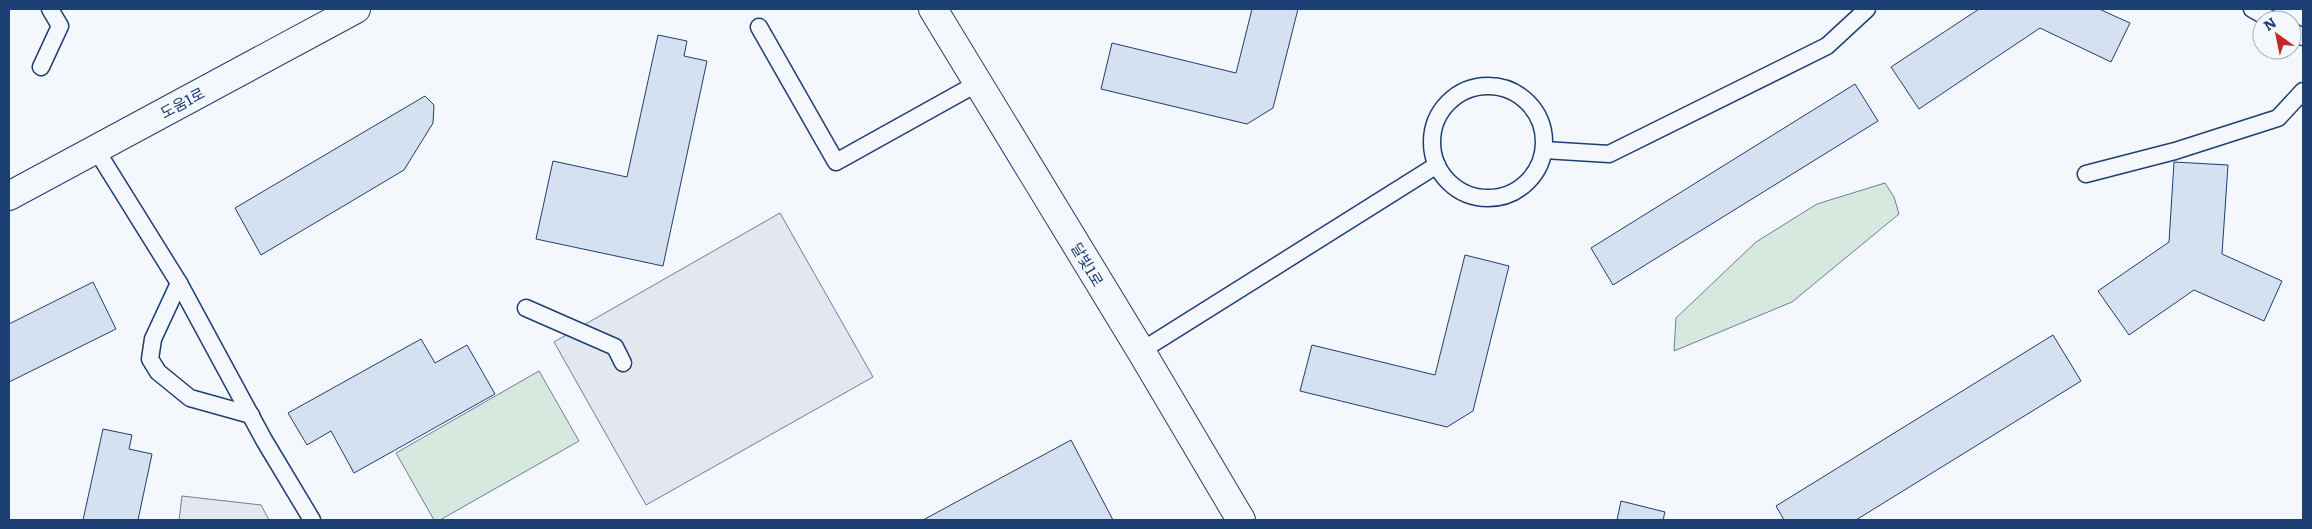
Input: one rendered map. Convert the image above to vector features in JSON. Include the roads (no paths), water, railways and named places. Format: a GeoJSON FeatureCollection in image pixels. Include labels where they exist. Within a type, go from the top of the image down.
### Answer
{"type":"FeatureCollection","features":[{"type":"Feature","properties":{"kind":"street","name":"도움1로"},"geometry":{"type":"LineString","coordinates":[[9,196],[356,9]]}},
{"type":"Feature","properties":{"kind":"street","name":"달빛1로"},"geometry":{"type":"LineString","coordinates":[[933,9],[1141,350],[1241,520]]}},
{"type":"Feature","properties":{"kind":"lane"},"geometry":{"type":"LineString","coordinates":[[41,68],[60,26],[50,9]]}},
{"type":"Feature","properties":{"kind":"lane"},"geometry":{"type":"LineString","coordinates":[[1544,150],[1609,154],[1827,46],[1867,9]]}},
{"type":"Feature","properties":{"kind":"lane"},"geometry":{"type":"LineString","coordinates":[[759,26],[836,162],[978,83]]}},
{"type":"Feature","properties":{"kind":"lane"},"geometry":{"type":"LineString","coordinates":[[1492,86],[1510,90],[1526,101],[1538,115],[1544,132],[1544,150],[1538,167],[1528,182],[1513,192],[1496,198],[1478,197],[1461,191],[1446,180],[1436,164],[1432,146],[1434,127],[1442,110],[1456,97],[1473,88],[1492,86]]}},
{"type":"Feature","properties":{"kind":"lane"},"geometry":{"type":"LineString","coordinates":[[2086,174],[2175,151],[2278,118],[2303,91]]}},
{"type":"Feature","properties":{"kind":"lane"},"geometry":{"type":"LineString","coordinates":[[95,148],[179,283],[250,415],[312,520]]}},
{"type":"Feature","properties":{"kind":"lane"},"geometry":{"type":"LineString","coordinates":[[1141,350],[1436,164]]}},
{"type":"Feature","properties":{"kind":"lane"},"geometry":{"type":"LineString","coordinates":[[179,283],[153,339],[150,359],[158,372],[190,398],[250,415]]}},
{"type":"Feature","properties":{"kind":"lane"},"geometry":{"type":"LineString","coordinates":[[526,308],[615,347],[623,363]]}}]}
